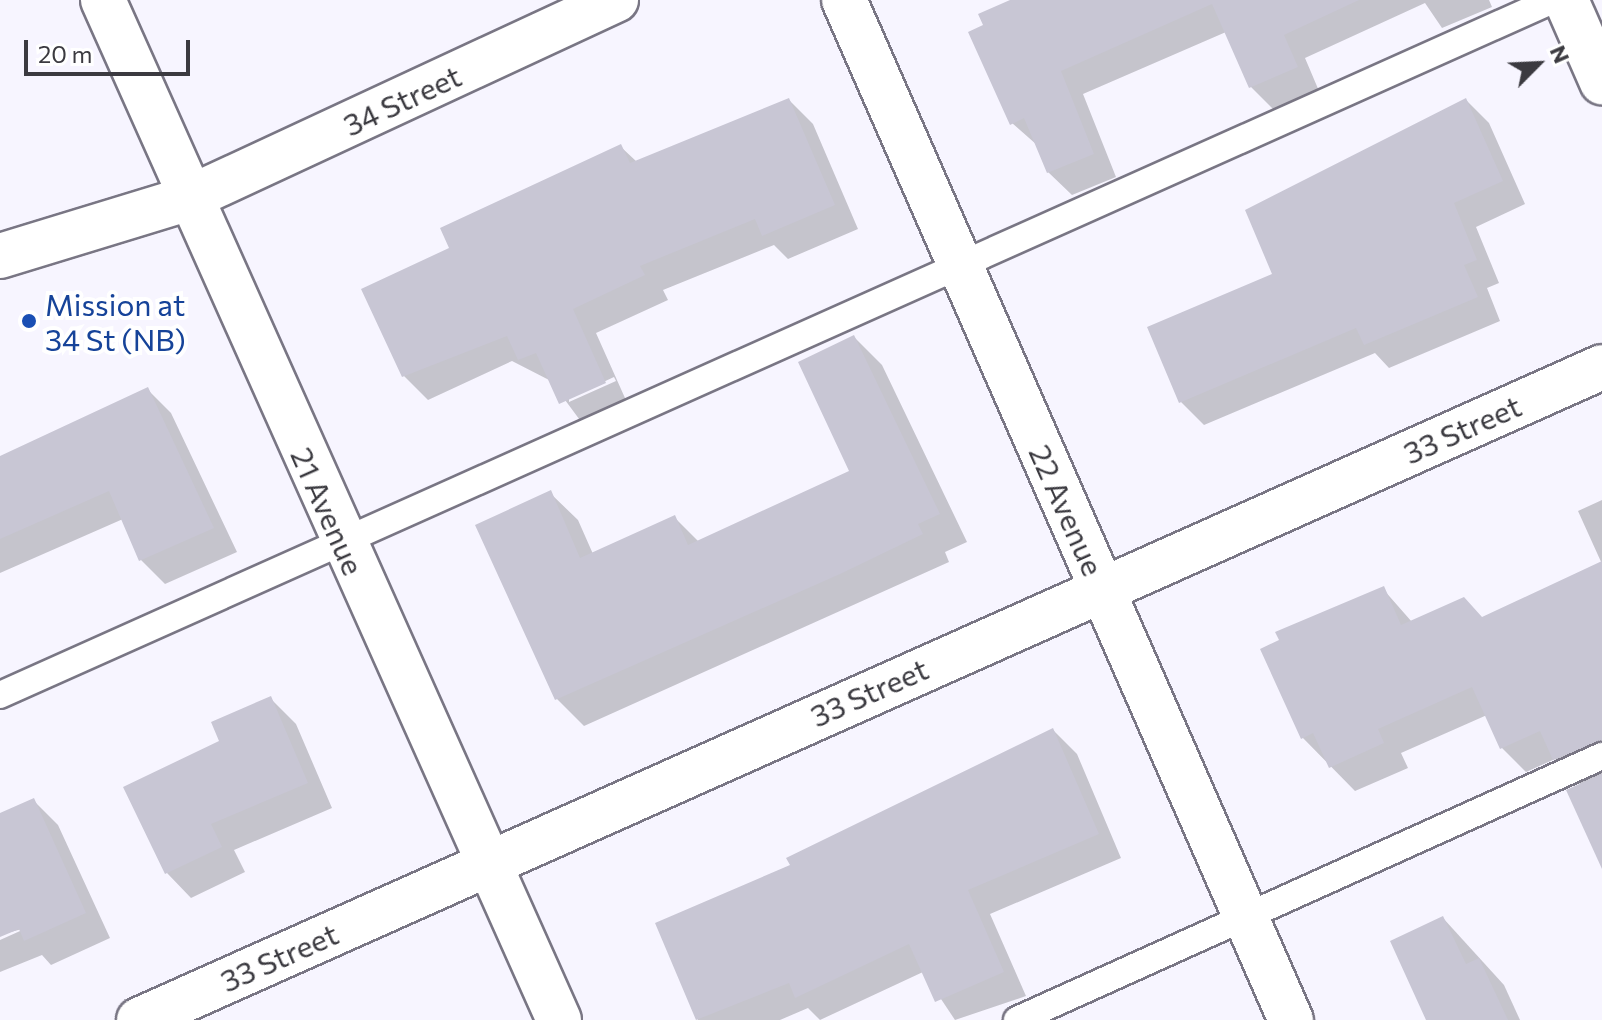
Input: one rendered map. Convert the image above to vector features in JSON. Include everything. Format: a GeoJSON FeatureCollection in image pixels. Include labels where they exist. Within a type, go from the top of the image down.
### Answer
{"type":"FeatureCollection","features":[{"type":"Feature","properties":{"kind":"street","name":"21 Avenue"},"geometry":{"type":"LineString","coordinates":[[103,0],[187,199],[559,1020]]}},
{"type":"Feature","properties":{"kind":"street","name":"22 Avenue"},"geometry":{"type":"LineString","coordinates":[[844,0],[1291,1020]]}},
{"type":"Feature","properties":{"kind":"street"},"geometry":{"type":"LineString","coordinates":[[1566,0],[1602,82]]}},
{"type":"Feature","properties":{"kind":"street","name":"34 Street"},"geometry":{"type":"LineString","coordinates":[[0,256],[187,199],[602,3]]}},
{"type":"Feature","properties":{"kind":"street","name":"33 Street"},"geometry":{"type":"LineString","coordinates":[[139,1020],[1100,587],[1602,367]]}},
{"type":"Feature","properties":{"kind":"lane"},"geometry":{"type":"LineString","coordinates":[[0,695],[1553,0]]}},
{"type":"Feature","properties":{"kind":"lane"},"geometry":{"type":"LineString","coordinates":[[1017,1020],[1602,756]]}},
{"type":"Feature","properties":{"kind":"building"},"geometry":{"type":"Polygon","coordinates":[[[1010,0],[1359,0],[1284,35],[1298,67],[1249,88],[1212,4],[1061,71],[1094,154],[1047,173],[1024,118],[1010,125],[968,32],[983,25],[978,14],[1010,0]]]}},
{"type":"Feature","properties":{"kind":"building"},"geometry":{"type":"Polygon","coordinates":[[[789,98],[835,205],[762,236],[755,219],[640,266],[645,275],[573,309],[606,383],[559,404],[536,353],[518,360],[507,336],[402,377],[361,289],[449,248],[440,228],[621,144],[630,163],[789,98]]]}},
{"type":"Feature","properties":{"kind":"building"},"geometry":{"type":"Polygon","coordinates":[[[1466,98],[1503,181],[1454,203],[1477,260],[1464,265],[1478,297],[1364,345],[1356,328],[1179,403],[1147,327],[1272,274],[1245,210],[1466,98]]]}},
{"type":"Feature","properties":{"kind":"building"},"geometry":{"type":"Polygon","coordinates":[[[854,335],[940,514],[918,524],[923,534],[555,700],[475,525],[551,490],[580,558],[675,515],[688,545],[849,471],[798,362],[854,335]]]}},
{"type":"Feature","properties":{"kind":"building"},"geometry":{"type":"Polygon","coordinates":[[[148,387],[214,528],[139,561],[109,491],[0,539],[0,456],[148,387]]]}},
{"type":"Feature","properties":{"kind":"building"},"geometry":{"type":"Polygon","coordinates":[[[1602,561],[1602,740],[1553,760],[1540,731],[1500,749],[1472,687],[1378,729],[1384,743],[1329,768],[1313,733],[1301,739],[1260,649],[1279,640],[1275,632],[1384,586],[1401,625],[1464,597],[1482,617],[1602,561]]]}},
{"type":"Feature","properties":{"kind":"building"},"geometry":{"type":"Polygon","coordinates":[[[271,696],[308,783],[211,824],[222,847],[165,874],[123,787],[219,741],[211,722],[271,696]]]}},
{"type":"Feature","properties":{"kind":"building"},"geometry":{"type":"Polygon","coordinates":[[[1053,728],[1099,834],[968,890],[1004,972],[935,1002],[909,944],[795,998],[789,983],[696,1020],[655,923],[790,865],[786,858],[1053,728]]]}},
{"type":"Feature","properties":{"kind":"building"},"geometry":{"type":"Polygon","coordinates":[[[1602,774],[1602,869],[1566,790],[1602,774]]]}},
{"type":"Feature","properties":{"kind":"building"},"geometry":{"type":"Polygon","coordinates":[[[34,798],[86,913],[24,941],[19,929],[0,937],[0,813],[34,798]]]}},
{"type":"Feature","properties":{"kind":"building"},"geometry":{"type":"Polygon","coordinates":[[[1443,916],[1466,964],[1479,958],[1508,1020],[1426,1020],[1390,941],[1443,916]]]}},
{"type":"Feature","properties":{"kind":"place","name":"Mission at 34 St (NB)"},"geometry":{"type":"Point","coordinates":[29,321]}}]}
